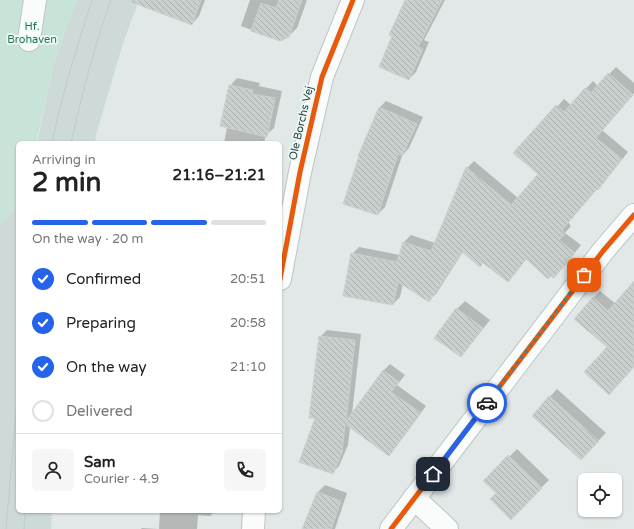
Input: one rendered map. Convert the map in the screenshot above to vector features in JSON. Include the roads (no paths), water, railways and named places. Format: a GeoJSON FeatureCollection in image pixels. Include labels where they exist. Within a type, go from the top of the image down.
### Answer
{"type":"FeatureCollection","features":[{"type":"Feature","properties":{"kind":"street"},"geometry":{"type":"LineString","coordinates":[[29,40],[35,0]]}},
{"type":"Feature","properties":{"kind":"street","name":"Ole Borchs Vej"},"geometry":{"type":"LineString","coordinates":[[282,268],[300,172],[322,77],[353,0]]}},
{"type":"Feature","properties":{"kind":"street"},"geometry":{"type":"LineString","coordinates":[[392,529],[414,498],[603,251],[634,215]]}},
{"type":"Feature","properties":{"kind":"street"},"geometry":{"type":"LineString","coordinates":[[414,498],[447,529]]}},
{"type":"Feature","properties":{"kind":"street"},"geometry":{"type":"LineString","coordinates":[[253,529],[254,513]]}},
{"type":"Feature","properties":{"kind":"tram line"},"geometry":{"type":"LineString","coordinates":[[52,141],[75,53],[92,0]]}},
{"type":"Feature","properties":{"kind":"tram line"},"geometry":{"type":"LineString","coordinates":[[72,141],[99,35],[111,0]]}},
{"type":"Feature","properties":{"kind":"tram line"},"geometry":{"type":"LineString","coordinates":[[6,529],[16,412]]}},
{"type":"Feature","properties":{"kind":"tram line"},"geometry":{"type":"LineString","coordinates":[[24,529],[25,513]]}},
{"type":"Feature","properties":{"kind":"park label","name":"Hf. Brohaven"},"geometry":{"type":"Point","coordinates":[32,32]}}]}
